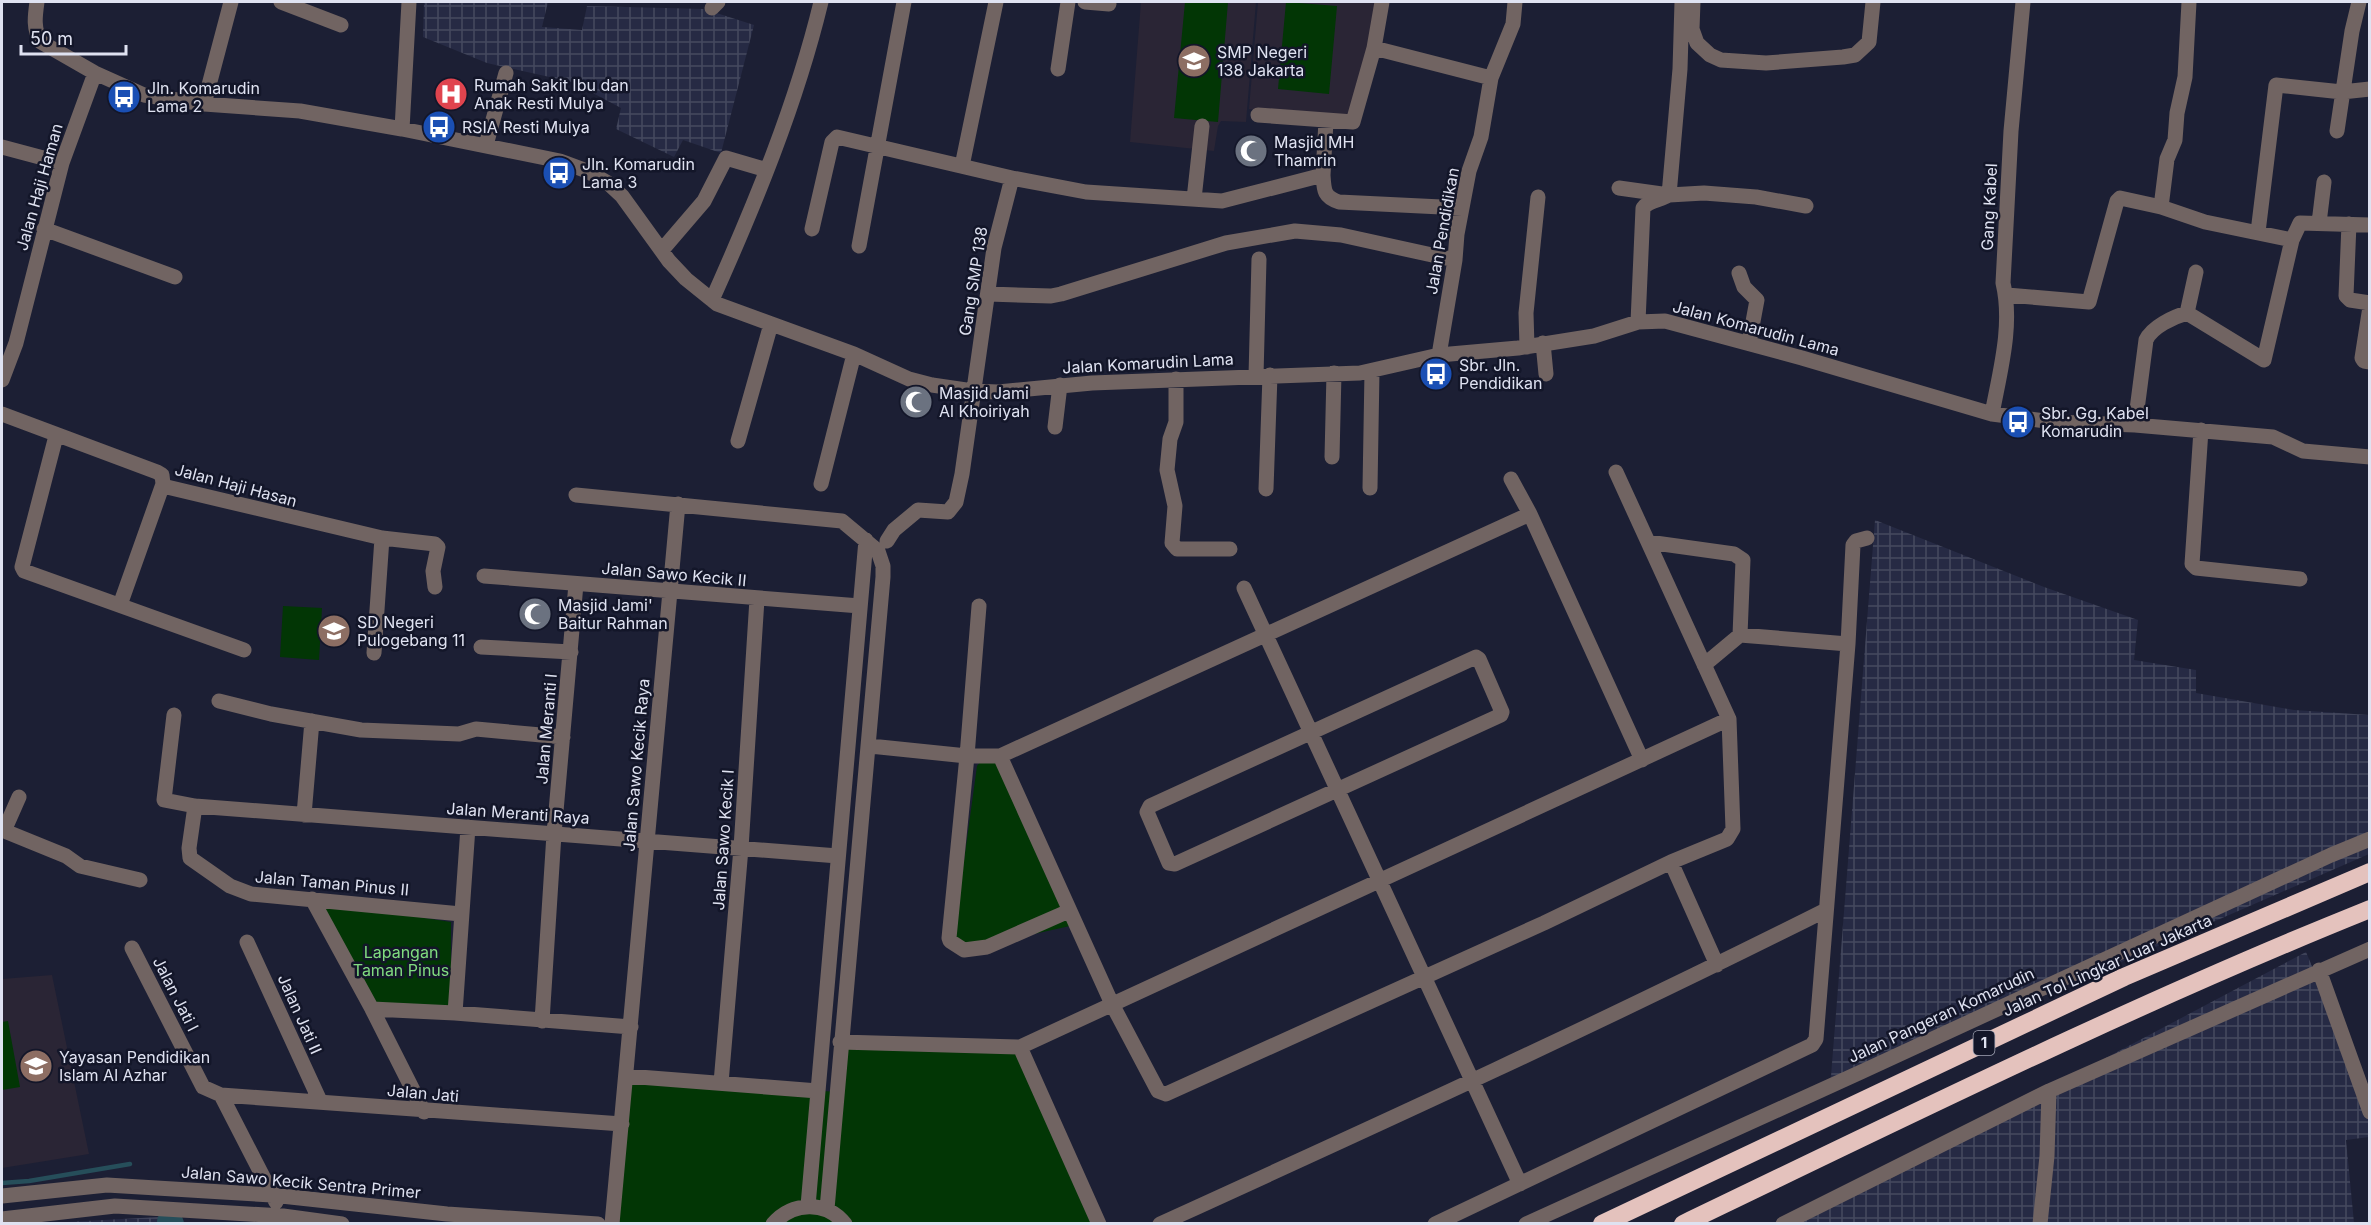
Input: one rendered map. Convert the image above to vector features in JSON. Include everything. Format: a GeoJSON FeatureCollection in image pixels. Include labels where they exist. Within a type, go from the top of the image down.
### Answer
{"type":"FeatureCollection","features":[{"type":"Feature","properties":{"kind":"highway","name":"Jalan Tol Lingkar Luar Jakarta"},"geometry":{"type":"LineString","coordinates":[[1602,1224],[2124,977],[2370,872]]}},
{"type":"Feature","properties":{"kind":"highway","name":"1"},"geometry":{"type":"LineString","coordinates":[[1683,1224],[2018,1063],[2272,949],[2370,909]]}},
{"type":"Feature","properties":{"kind":"street","name":"Jalan Komarudin Lama"},"geometry":{"type":"LineString","coordinates":[[37,2],[35,22],[37,35],[41,42],[95,73],[144,95],[204,104],[300,111],[402,129],[560,161],[597,176],[622,196],[669,261],[686,279],[712,300],[854,354],[922,383],[973,391],[998,392],[1060,385],[1372,371],[1439,356],[1527,347],[1594,336],[1638,322],[1655,321],[1674,322],[1992,414],[2054,422],[2135,425],[2273,437],[2303,451],[2370,457]]}},
{"type":"Feature","properties":{"kind":"street"},"geometry":{"type":"LineString","coordinates":[[204,104],[231,2]]}},
{"type":"Feature","properties":{"kind":"street"},"geometry":{"type":"LineString","coordinates":[[281,2],[341,25]]}},
{"type":"Feature","properties":{"kind":"street"},"geometry":{"type":"LineString","coordinates":[[402,129],[409,2]]}},
{"type":"Feature","properties":{"kind":"street"},"geometry":{"type":"LineString","coordinates":[[712,300],[752,211],[767,170],[814,30],[821,2]]}},
{"type":"Feature","properties":{"kind":"street"},"geometry":{"type":"LineString","coordinates":[[859,246],[904,2]]}},
{"type":"Feature","properties":{"kind":"street"},"geometry":{"type":"LineString","coordinates":[[962,166],[996,2]]}},
{"type":"Feature","properties":{"kind":"street"},"geometry":{"type":"LineString","coordinates":[[1058,69],[1068,2]]}},
{"type":"Feature","properties":{"kind":"street"},"geometry":{"type":"LineString","coordinates":[[1085,2],[1109,4]]}},
{"type":"Feature","properties":{"kind":"street"},"geometry":{"type":"LineString","coordinates":[[1258,115],[1351,123],[1354,120],[1374,48],[1382,2]]}},
{"type":"Feature","properties":{"kind":"street","name":"Jalan Pendidikan"},"geometry":{"type":"LineString","coordinates":[[1439,356],[1469,171],[1481,137],[1491,78],[1513,24],[1515,2]]}},
{"type":"Feature","properties":{"kind":"street"},"geometry":{"type":"LineString","coordinates":[[1638,322],[1642,208],[1645,204],[1662,200],[1669,195],[1680,69],[1682,2]]}},
{"type":"Feature","properties":{"kind":"street"},"geometry":{"type":"LineString","coordinates":[[1693,2],[1692,29],[1697,43],[1710,55],[1721,60],[1766,63],[1855,55],[1869,42],[1873,2]]}},
{"type":"Feature","properties":{"kind":"street","name":"Gang Kabel"},"geometry":{"type":"LineString","coordinates":[[1992,414],[2004,350],[2007,295],[2003,283],[2011,131],[2023,2]]}},
{"type":"Feature","properties":{"kind":"street"},"geometry":{"type":"LineString","coordinates":[[2161,207],[2167,159],[2175,140],[2177,113],[2185,77],[2189,2]]}},
{"type":"Feature","properties":{"kind":"street"},"geometry":{"type":"LineString","coordinates":[[2337,130],[2352,31],[2359,2]]}},
{"type":"Feature","properties":{"kind":"street"},"geometry":{"type":"LineString","coordinates":[[1374,48],[1491,78]]}},
{"type":"Feature","properties":{"kind":"street","name":"Jalan Haji Haman"},"geometry":{"type":"LineString","coordinates":[[2,380],[9,341],[62,164],[95,73]]}},
{"type":"Feature","properties":{"kind":"street"},"geometry":{"type":"LineString","coordinates":[[486,145],[506,73]]}},
{"type":"Feature","properties":{"kind":"street"},"geometry":{"type":"LineString","coordinates":[[2258,232],[2276,85],[2343,92],[2370,89]]}},
{"type":"Feature","properties":{"kind":"street"},"geometry":{"type":"LineString","coordinates":[[1326,121],[1323,175],[1324,194],[1328,198],[1339,202],[1462,208]]}},
{"type":"Feature","properties":{"kind":"street"},"geometry":{"type":"LineString","coordinates":[[1194,199],[1202,126]]}},
{"type":"Feature","properties":{"kind":"street"},"geometry":{"type":"LineString","coordinates":[[812,229],[834,138],[1012,178],[1086,192],[1222,201],[1323,175]]}},
{"type":"Feature","properties":{"kind":"street"},"geometry":{"type":"LineString","coordinates":[[2,147],[62,164]]}},
{"type":"Feature","properties":{"kind":"street"},"geometry":{"type":"LineString","coordinates":[[662,250],[704,201],[726,158],[767,170]]}},
{"type":"Feature","properties":{"kind":"street","name":"Gang SMP 138"},"geometry":{"type":"LineString","coordinates":[[887,541],[894,530],[918,510],[945,513],[951,510],[956,501],[962,474],[994,248],[1012,178]]}},
{"type":"Feature","properties":{"kind":"street"},"geometry":{"type":"LineString","coordinates":[[2319,223],[2324,182]]}},
{"type":"Feature","properties":{"kind":"street"},"geometry":{"type":"LineString","coordinates":[[1619,188],[1669,195],[1704,193],[1756,197],[1806,206]]}},
{"type":"Feature","properties":{"kind":"street"},"geometry":{"type":"LineString","coordinates":[[1527,347],[1526,313],[1538,197]]}},
{"type":"Feature","properties":{"kind":"street"},"geometry":{"type":"LineString","coordinates":[[2007,295],[2090,302],[2117,201],[2120,198],[2161,207],[2205,222],[2292,240]]}},
{"type":"Feature","properties":{"kind":"street"},"geometry":{"type":"LineString","coordinates":[[2187,313],[2264,360],[2292,240],[2300,223],[2370,225]]}},
{"type":"Feature","properties":{"kind":"street"},"geometry":{"type":"LineString","coordinates":[[2349,224],[2346,296],[2350,300],[2370,305],[2362,358],[2370,362]]}},
{"type":"Feature","properties":{"kind":"street"},"geometry":{"type":"LineString","coordinates":[[44,229],[175,277]]}},
{"type":"Feature","properties":{"kind":"street"},"geometry":{"type":"LineString","coordinates":[[988,294],[1051,296],[1061,294],[1226,243],[1295,231],[1341,235],[1455,260]]}},
{"type":"Feature","properties":{"kind":"street"},"geometry":{"type":"LineString","coordinates":[[1259,259],[1266,489]]}},
{"type":"Feature","properties":{"kind":"street"},"geometry":{"type":"LineString","coordinates":[[2187,313],[2196,272]]}},
{"type":"Feature","properties":{"kind":"street"},"geometry":{"type":"LineString","coordinates":[[1739,273],[1744,287],[1757,300],[1749,343]]}},
{"type":"Feature","properties":{"kind":"street"},"geometry":{"type":"LineString","coordinates":[[2135,425],[2146,340],[2149,334],[2187,313]]}},
{"type":"Feature","properties":{"kind":"street"},"geometry":{"type":"LineString","coordinates":[[738,441],[771,324]]}},
{"type":"Feature","properties":{"kind":"street"},"geometry":{"type":"LineString","coordinates":[[1543,343],[1546,374]]}},
{"type":"Feature","properties":{"kind":"street"},"geometry":{"type":"LineString","coordinates":[[821,484],[854,354]]}},
{"type":"Feature","properties":{"kind":"street"},"geometry":{"type":"LineString","coordinates":[[1370,488],[1372,371]]}},
{"type":"Feature","properties":{"kind":"street"},"geometry":{"type":"LineString","coordinates":[[1332,457],[1334,373]]}},
{"type":"Feature","properties":{"kind":"street"},"geometry":{"type":"LineString","coordinates":[[1176,379],[1176,423],[1170,439],[1167,470],[1175,506],[1172,543],[1177,549],[1230,549]]}},
{"type":"Feature","properties":{"kind":"street"},"geometry":{"type":"LineString","coordinates":[[1055,427],[1060,385]]}},
{"type":"Feature","properties":{"kind":"street","name":"Jalan Haji Hasan"},"geometry":{"type":"LineString","coordinates":[[2,414],[56,436],[158,472],[162,475],[163,484],[167,487],[382,538],[435,544],[438,547],[433,571],[435,587]]}},
{"type":"Feature","properties":{"kind":"street"},"geometry":{"type":"LineString","coordinates":[[2201,430],[2192,564],[2196,568],[2300,579]]}},
{"type":"Feature","properties":{"kind":"street"},"geometry":{"type":"LineString","coordinates":[[56,436],[22,567],[24,571],[244,650]]}},
{"type":"Feature","properties":{"kind":"street"},"geometry":{"type":"LineString","coordinates":[[1000,756],[1112,1004],[1158,1091],[1166,1094],[1727,838],[1733,829],[1729,720],[1616,472]]}},
{"type":"Feature","properties":{"kind":"street"},"geometry":{"type":"LineString","coordinates":[[1511,479],[1530,514],[1642,760]]}},
{"type":"Feature","properties":{"kind":"street"},"geometry":{"type":"LineString","coordinates":[[120,605],[163,484]]}},
{"type":"Feature","properties":{"kind":"street"},"geometry":{"type":"LineString","coordinates":[[576,495],[842,521],[878,551],[883,566],[870,746],[863,793],[826,1209]]}},
{"type":"Feature","properties":{"kind":"street","name":"Jalan Sawo Kecik Raya"},"geometry":{"type":"LineString","coordinates":[[612,1224],[678,504]]}},
{"type":"Feature","properties":{"kind":"street"},"geometry":{"type":"LineString","coordinates":[[870,746],[967,756],[1000,756],[1530,514]]}},
{"type":"Feature","properties":{"kind":"street"},"geometry":{"type":"LineString","coordinates":[[374,653],[382,538]]}},
{"type":"Feature","properties":{"kind":"street"},"geometry":{"type":"LineString","coordinates":[[1435,1224],[1812,1045],[1815,1039],[1848,644],[1852,545],[1856,541],[1867,538]]}},
{"type":"Feature","properties":{"kind":"street"},"geometry":{"type":"LineString","coordinates":[[808,1206],[866,540]]}},
{"type":"Feature","properties":{"kind":"street"},"geometry":{"type":"LineString","coordinates":[[1648,542],[1734,554],[1743,560],[1740,635]]}},
{"type":"Feature","properties":{"kind":"street","name":"Jalan Sawo Kecik II"},"geometry":{"type":"LineString","coordinates":[[484,576],[860,606]]}},
{"type":"Feature","properties":{"kind":"street","name":"Jalan Meranti I"},"geometry":{"type":"LineString","coordinates":[[542,1021],[554,834],[572,652],[576,584]]}},
{"type":"Feature","properties":{"kind":"street"},"geometry":{"type":"LineString","coordinates":[[1244,588],[1520,1184]]}},
{"type":"Feature","properties":{"kind":"street","name":"Jalan Sawo Kecik I"},"geometry":{"type":"LineString","coordinates":[[721,1083],[741,848],[757,599]]}},
{"type":"Feature","properties":{"kind":"street"},"geometry":{"type":"LineString","coordinates":[[979,606],[950,941],[964,950],[987,947],[1069,911]]}},
{"type":"Feature","properties":{"kind":"street"},"geometry":{"type":"LineString","coordinates":[[1704,665],[1740,635],[1848,644]]}},
{"type":"Feature","properties":{"kind":"street"},"geometry":{"type":"LineString","coordinates":[[481,647],[572,652]]}},
{"type":"Feature","properties":{"kind":"street"},"geometry":{"type":"LineString","coordinates":[[1472,658],[1479,659],[1502,712],[1501,715],[1337,789],[1175,864],[1169,863],[1147,812],[1148,808],[1311,732],[1472,658]]}},
{"type":"Feature","properties":{"kind":"street"},"geometry":{"type":"LineString","coordinates":[[219,701],[361,730],[459,734],[476,729],[563,737]]}},
{"type":"Feature","properties":{"kind":"street","name":"Jalan Meranti Raya"},"geometry":{"type":"LineString","coordinates":[[174,715],[164,800],[195,806],[838,856]]}},
{"type":"Feature","properties":{"kind":"street"},"geometry":{"type":"LineString","coordinates":[[840,1042],[1020,1047],[1729,720]]}},
{"type":"Feature","properties":{"kind":"street"},"geometry":{"type":"LineString","coordinates":[[304,815],[312,721]]}},
{"type":"Feature","properties":{"kind":"street"},"geometry":{"type":"LineString","coordinates":[[844,792],[863,793]]}},
{"type":"Feature","properties":{"kind":"street"},"geometry":{"type":"LineString","coordinates":[[19,797],[3,831],[66,856],[80,866],[140,880]]}},
{"type":"Feature","properties":{"kind":"street","name":"Jalan Taman Pinus II"},"geometry":{"type":"LineString","coordinates":[[195,806],[189,848],[190,858],[240,892],[461,914]]}},
{"type":"Feature","properties":{"kind":"street"},"geometry":{"type":"LineString","coordinates":[[455,1013],[468,827]]}},
{"type":"Feature","properties":{"kind":"street","name":"Jalan Pangeran Komarudin"},"geometry":{"type":"LineString","coordinates":[[1526,1224],[2370,839]]}},
{"type":"Feature","properties":{"kind":"street"},"geometry":{"type":"LineString","coordinates":[[1671,862],[1717,965]]}},
{"type":"Feature","properties":{"kind":"street"},"geometry":{"type":"LineString","coordinates":[[312,899],[372,1009],[424,1112]]}},
{"type":"Feature","properties":{"kind":"street"},"geometry":{"type":"LineString","coordinates":[[1160,1224],[1473,1081],[1717,965],[1826,910]]}},
{"type":"Feature","properties":{"kind":"street"},"geometry":{"type":"LineString","coordinates":[[831,939],[849,942]]}},
{"type":"Feature","properties":{"kind":"street","name":"Jalan Jati II"},"geometry":{"type":"LineString","coordinates":[[247,942],[320,1101]]}},
{"type":"Feature","properties":{"kind":"street","name":"Jalan Jati I"},"geometry":{"type":"LineString","coordinates":[[132,948],[203,1088]]}},
{"type":"Feature","properties":{"kind":"street"},"geometry":{"type":"LineString","coordinates":[[1783,1224],[2049,1091],[2370,949]]}},
{"type":"Feature","properties":{"kind":"street"},"geometry":{"type":"LineString","coordinates":[[2319,970],[2370,1112]]}},
{"type":"Feature","properties":{"kind":"street"},"geometry":{"type":"LineString","coordinates":[[372,1009],[631,1027]]}},
{"type":"Feature","properties":{"kind":"street"},"geometry":{"type":"LineString","coordinates":[[1020,1047],[1100,1224]]}},
{"type":"Feature","properties":{"kind":"street"},"geometry":{"type":"LineString","coordinates":[[626,1076],[818,1091]]}},
{"type":"Feature","properties":{"kind":"street","name":"Jalan Jati"},"geometry":{"type":"LineString","coordinates":[[203,1088],[221,1095],[320,1101],[424,1112],[622,1124]]}},
{"type":"Feature","properties":{"kind":"street"},"geometry":{"type":"LineString","coordinates":[[2040,1224],[2047,1156],[2049,1091]]}},
{"type":"Feature","properties":{"kind":"street"},"geometry":{"type":"LineString","coordinates":[[221,1095],[285,1220]]}},
{"type":"Feature","properties":{"kind":"street"},"geometry":{"type":"LineString","coordinates":[[107,1185],[115,1206]]}},
{"type":"Feature","properties":{"kind":"street","name":"Jalan Sawo Kecik Sentra Primer"},"geometry":{"type":"LineString","coordinates":[[2,1196],[107,1185],[272,1195],[447,1219],[598,1224]]}},
{"type":"Feature","properties":{"kind":"street"},"geometry":{"type":"LineString","coordinates":[[2,1219],[115,1206],[342,1224]]}},
{"type":"Feature","properties":{"kind":"street"},"geometry":{"type":"LineString","coordinates":[[773,1224],[789,1210],[808,1206],[826,1209],[845,1224]]}},
{"type":"Feature","properties":{"kind":"shaded area"},"geometry":{"type":"Polygon","coordinates":[[[424,2],[548,2],[542,27],[582,30],[587,6],[704,9],[754,25],[721,153],[683,140],[674,157],[616,129],[621,108],[572,82],[487,63],[423,37],[424,2]]]}},
{"type":"Feature","properties":{"kind":"shaded area","name":"SMP Negeri 138 Jakarta"},"geometry":{"type":"Polygon","coordinates":[[[1141,2],[1256,2],[1246,122],[1221,121],[1214,151],[1130,142],[1141,2]]]}},
{"type":"Feature","properties":{"kind":"shaded area"},"geometry":{"type":"Polygon","coordinates":[[[1258,2],[1381,2],[1353,119],[1321,119],[1249,109],[1258,2]]]}},
{"type":"Feature","properties":{"kind":"shaded area"},"geometry":{"type":"Polygon","coordinates":[[[1875,520],[2044,587],[2138,620],[2134,660],[2196,670],[2196,693],[2294,710],[2369,715],[2369,854],[1830,1089],[1875,520]]]}},
{"type":"Feature","properties":{"kind":"shaded area"},"geometry":{"type":"Polygon","coordinates":[[[2306,952],[2369,1101],[2369,1137],[2346,1140],[2354,1223],[1792,1224],[2306,952]]]}},
{"type":"Feature","properties":{"kind":"shaded area","name":"Yayasan Pendidikan Islam Al Azhar"},"geometry":{"type":"Polygon","coordinates":[[[52,975],[89,1154],[2,1168],[2,979],[52,975]]]}},
{"type":"Feature","properties":{"kind":"shaded area"},"geometry":{"type":"Polygon","coordinates":[[[159,1217],[162,1223],[49,1223],[159,1217]]]}},
{"type":"Feature","properties":{"kind":"green space"},"geometry":{"type":"Polygon","coordinates":[[[1185,2],[1228,2],[1218,122],[1174,118],[1185,2]]]}},
{"type":"Feature","properties":{"kind":"green space"},"geometry":{"type":"Polygon","coordinates":[[[1286,2],[1337,6],[1329,94],[1278,89],[1286,2]]]}},
{"type":"Feature","properties":{"kind":"green space"},"geometry":{"type":"Polygon","coordinates":[[[283,606],[322,608],[319,660],[280,657],[283,606]]]}},
{"type":"Feature","properties":{"kind":"green space"},"geometry":{"type":"Polygon","coordinates":[[[989,751],[1001,763],[1070,926],[985,945],[953,941],[977,766],[989,751]]]}},
{"type":"Feature","properties":{"kind":"green space","name":"Lapangan Taman Pinus"},"geometry":{"type":"Polygon","coordinates":[[[313,901],[451,922],[451,1008],[374,1008],[313,901]]]}},
{"type":"Feature","properties":{"kind":"green space"},"geometry":{"type":"Polygon","coordinates":[[[8,1021],[20,1087],[2,1090],[2,1022],[8,1021]]]}},
{"type":"Feature","properties":{"kind":"green space"},"geometry":{"type":"Polygon","coordinates":[[[840,1042],[1020,1047],[1099,1224],[612,1224],[626,1076],[836,1092],[840,1042]]]}},
{"type":"Feature","properties":{"kind":"waterway"},"geometry":{"type":"LineString","coordinates":[[2,1183],[29,1181],[130,1164]]}},
{"type":"Feature","properties":{"kind":"place","name":"SMP Negeri 138 Jakarta"},"geometry":{"type":"Point","coordinates":[1194,61]}},
{"type":"Feature","properties":{"kind":"place","name":"Rumah Sakit Ibu dan Anak Resti Mulya"},"geometry":{"type":"Point","coordinates":[451,94]}},
{"type":"Feature","properties":{"kind":"place","name":"Jln. Komarudin Lama 2"},"geometry":{"type":"Point","coordinates":[124,97]}},
{"type":"Feature","properties":{"kind":"place","name":"RSIA Resti Mulya"},"geometry":{"type":"Point","coordinates":[439,127]}},
{"type":"Feature","properties":{"kind":"place","name":"Masjid MH Thamrin"},"geometry":{"type":"Point","coordinates":[1251,151]}},
{"type":"Feature","properties":{"kind":"place","name":"Jln. Komarudin Lama 3"},"geometry":{"type":"Point","coordinates":[559,173]}},
{"type":"Feature","properties":{"kind":"place","name":"Sbr. Jln. Pendidikan"},"geometry":{"type":"Point","coordinates":[1436,374]}},
{"type":"Feature","properties":{"kind":"place","name":"Masjid Jami Al Khoiriyah"},"geometry":{"type":"Point","coordinates":[916,402]}},
{"type":"Feature","properties":{"kind":"place","name":"Sbr. Gg. Kabel Komarudin"},"geometry":{"type":"Point","coordinates":[2018,422]}},
{"type":"Feature","properties":{"kind":"place","name":"Masjid Jami' Baitur Rahman"},"geometry":{"type":"Point","coordinates":[535,614]}},
{"type":"Feature","properties":{"kind":"place","name":"SD Negeri Pulogebang 11"},"geometry":{"type":"Point","coordinates":[334,631]}},
{"type":"Feature","properties":{"kind":"place","name":"Yayasan Pendidikan Islam Al Azhar"},"geometry":{"type":"Point","coordinates":[36,1066]}}]}
